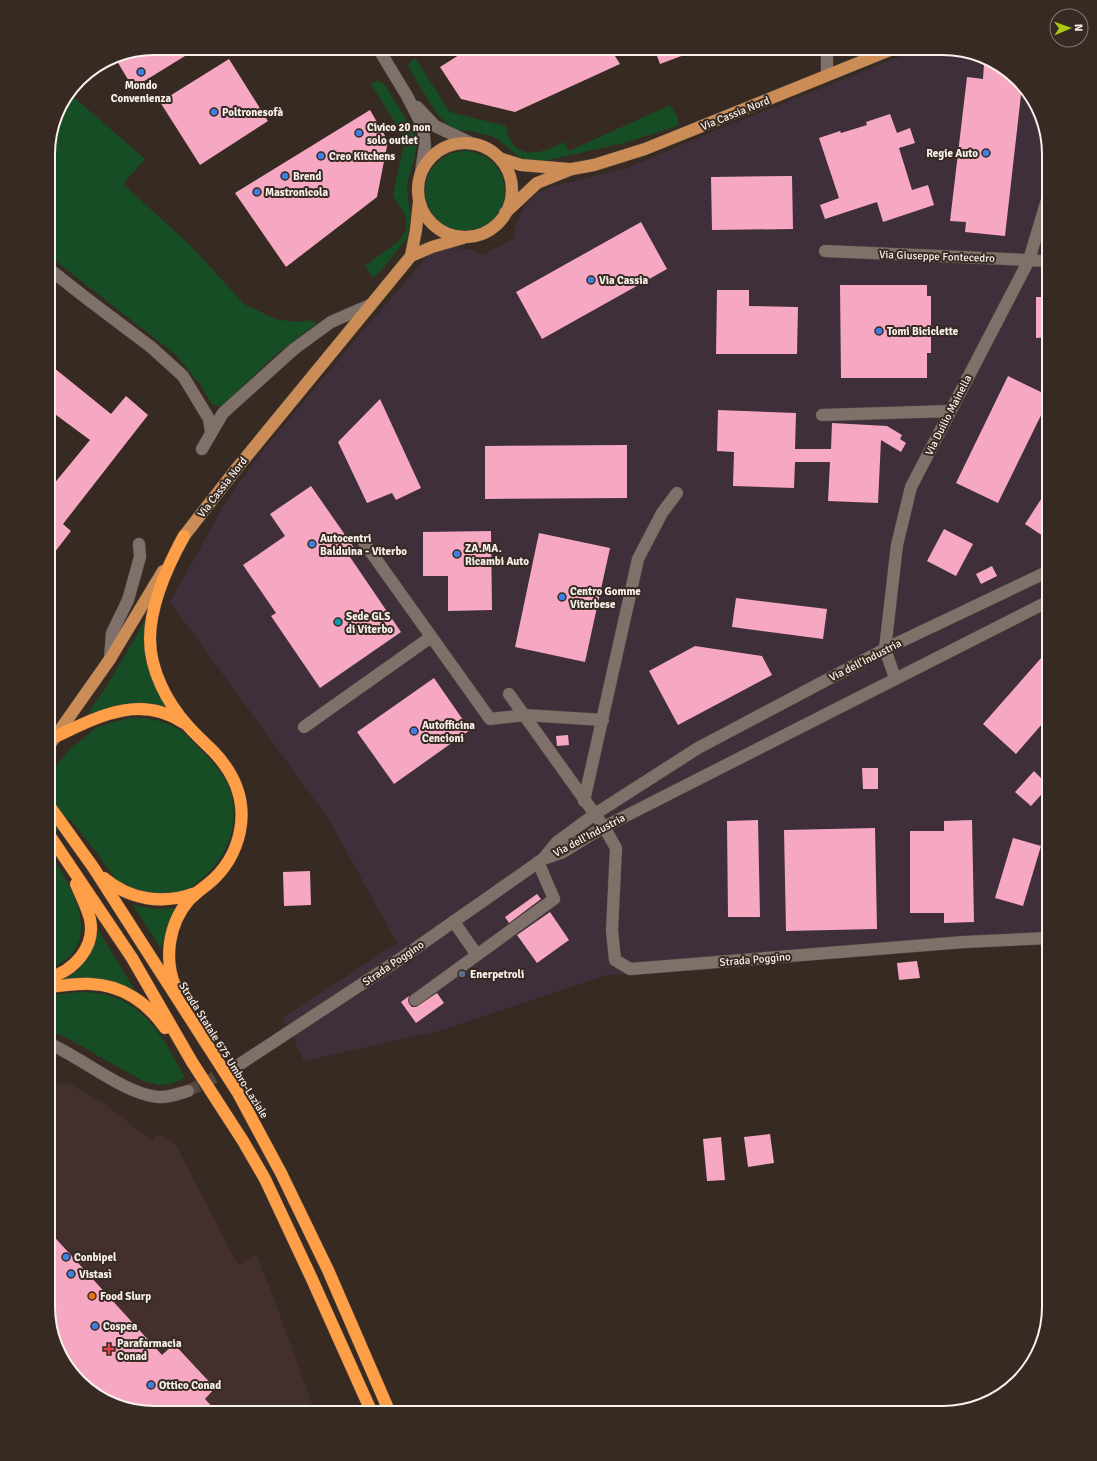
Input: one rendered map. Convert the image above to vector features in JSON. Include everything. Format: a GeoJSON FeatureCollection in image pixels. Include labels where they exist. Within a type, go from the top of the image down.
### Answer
{"type":"FeatureCollection","features":[{"type":"Feature","properties":{"kind":"highway"},"geometry":{"type":"LineString","coordinates":[[184,536],[167,568],[156,603],[150,638],[154,664],[171,703],[188,726],[214,752],[230,772],[237,789],[241,807],[240,831],[232,854],[218,875],[198,891],[181,911],[175,922],[169,947],[171,972],[180,995],[238,1093]]}},
{"type":"Feature","properties":{"kind":"highway"},"geometry":{"type":"LineString","coordinates":[[57,736],[94,719],[126,709],[159,712],[179,720],[188,726]]}},
{"type":"Feature","properties":{"kind":"highway","name":"Strada Statale 675 Umbro-Laziale"},"geometry":{"type":"LineString","coordinates":[[55,814],[93,867],[238,1093],[260,1133],[328,1270],[387,1406]]}},
{"type":"Feature","properties":{"kind":"highway"},"geometry":{"type":"LineString","coordinates":[[55,844],[132,958],[192,1062],[243,1141],[264,1179],[311,1277],[369,1406]]}},
{"type":"Feature","properties":{"kind":"highway"},"geometry":{"type":"LineString","coordinates":[[55,975],[67,971],[80,959],[87,945],[90,931],[90,921],[87,909],[61,852]]}},
{"type":"Feature","properties":{"kind":"highway"},"geometry":{"type":"LineString","coordinates":[[93,867],[110,884],[131,895],[143,898],[160,900],[177,899],[198,891]]}},
{"type":"Feature","properties":{"kind":"highway"},"geometry":{"type":"LineString","coordinates":[[55,987],[93,984],[117,989],[128,994],[150,1010],[192,1062]]}},
{"type":"Feature","properties":{"kind":"main road","name":"Via Cassia Nord"},"geometry":{"type":"LineString","coordinates":[[506,213],[537,183],[572,169],[594,165],[645,149],[877,55]]}},
{"type":"Feature","properties":{"kind":"main road"},"geometry":{"type":"LineString","coordinates":[[463,143],[473,144],[491,151],[499,158],[509,174],[511,199],[506,213],[496,225],[484,234],[464,238],[444,233],[436,228],[424,214],[419,202],[418,187],[421,172],[428,160],[444,148],[453,144],[463,143]]}},
{"type":"Feature","properties":{"kind":"main road","name":"Via Cassia Nord"},"geometry":{"type":"LineString","coordinates":[[499,158],[520,165],[572,169]]}},
{"type":"Feature","properties":{"kind":"main road","name":"Via Cassia Nord"},"geometry":{"type":"LineString","coordinates":[[411,256],[419,202]]}},
{"type":"Feature","properties":{"kind":"main road","name":"Via Cassia Nord"},"geometry":{"type":"LineString","coordinates":[[57,736],[110,659],[184,536],[237,468],[370,305],[411,256],[432,247],[464,238]]}},
{"type":"Feature","properties":{"kind":"street"},"geometry":{"type":"LineString","coordinates":[[382,55],[407,96],[423,127],[425,146],[421,172]]}},
{"type":"Feature","properties":{"kind":"street"},"geometry":{"type":"LineString","coordinates":[[827,55],[827,75]]}},
{"type":"Feature","properties":{"kind":"street"},"geometry":{"type":"LineString","coordinates":[[407,96],[435,126],[473,144]]}},
{"type":"Feature","properties":{"kind":"street","name":"Via Duilio Mainella"},"geometry":{"type":"LineString","coordinates":[[885,649],[897,545],[911,487],[1029,260],[1042,216]]}},
{"type":"Feature","properties":{"kind":"street","name":"Via Giuseppe Fontecedro"},"geometry":{"type":"LineString","coordinates":[[825,251],[1042,261]]}},
{"type":"Feature","properties":{"kind":"street"},"geometry":{"type":"LineString","coordinates":[[55,274],[151,347],[183,376],[209,420],[211,432]]}},
{"type":"Feature","properties":{"kind":"street"},"geometry":{"type":"LineString","coordinates":[[202,449],[223,413],[294,349],[331,322],[370,305]]}},
{"type":"Feature","properties":{"kind":"street"},"geometry":{"type":"LineString","coordinates":[[822,415],[950,411]]}},
{"type":"Feature","properties":{"kind":"street"},"geometry":{"type":"LineString","coordinates":[[584,801],[638,559],[662,513],[678,493]]}},
{"type":"Feature","properties":{"kind":"street"},"geometry":{"type":"LineString","coordinates":[[363,541],[490,719],[525,715],[603,720]]}},
{"type":"Feature","properties":{"kind":"street"},"geometry":{"type":"LineString","coordinates":[[110,659],[112,634],[128,600],[140,557],[139,544]]}},
{"type":"Feature","properties":{"kind":"street","name":"Via dell'Industria"},"geometry":{"type":"LineString","coordinates":[[541,860],[557,842],[594,814],[698,748],[885,649],[1042,574]]}},
{"type":"Feature","properties":{"kind":"street","name":"Via dell'Industria"},"geometry":{"type":"LineString","coordinates":[[541,860],[563,852],[604,827],[1042,604]]}},
{"type":"Feature","properties":{"kind":"street"},"geometry":{"type":"LineString","coordinates":[[304,727],[431,637]]}},
{"type":"Feature","properties":{"kind":"street"},"geometry":{"type":"LineString","coordinates":[[885,649],[895,678]]}},
{"type":"Feature","properties":{"kind":"street","name":"Strada Poggino"},"geometry":{"type":"LineString","coordinates":[[509,694],[604,827],[616,848],[612,931],[615,960],[630,969],[964,942],[1042,938]]}},
{"type":"Feature","properties":{"kind":"street"},"geometry":{"type":"LineString","coordinates":[[415,1000],[554,899],[541,860]]}},
{"type":"Feature","properties":{"kind":"street","name":"Strada Poggino"},"geometry":{"type":"LineString","coordinates":[[240,1064],[403,957],[541,860]]}},
{"type":"Feature","properties":{"kind":"street"},"geometry":{"type":"LineString","coordinates":[[454,922],[477,955]]}},
{"type":"Feature","properties":{"kind":"street"},"geometry":{"type":"LineString","coordinates":[[55,1046],[139,1093],[158,1097],[175,1095],[188,1091]]}},
{"type":"Feature","properties":{"kind":"shaded area"},"geometry":{"type":"Polygon","coordinates":[[[904,55],[950,55],[975,60],[993,68],[1003,75],[1022,94],[1029,104],[1039,128],[1042,154],[1042,944],[961,948],[696,970],[607,975],[443,1030],[304,1061],[283,1018],[397,943],[328,818],[170,602],[228,498],[264,449],[426,258],[431,254],[449,248],[469,249],[483,255],[514,238],[515,227],[524,207],[537,193],[553,186],[628,168],[699,137],[904,55]]]}},
{"type":"Feature","properties":{"kind":"shaded area"},"geometry":{"type":"Polygon","coordinates":[[[55,1083],[74,1086],[105,1104],[152,1141],[157,1134],[176,1145],[238,1265],[256,1254],[279,1312],[313,1406],[141,1405],[128,1403],[104,1393],[89,1382],[79,1372],[65,1351],[60,1339],[55,1314],[55,1083]]]}},
{"type":"Feature","properties":{"kind":"green space"},"geometry":{"type":"Polygon","coordinates":[[[415,58],[450,112],[506,126],[509,138],[514,146],[528,152],[546,150],[564,142],[569,151],[670,105],[678,118],[678,126],[624,143],[535,163],[521,159],[499,140],[491,136],[470,131],[456,130],[446,123],[437,114],[408,67],[410,62],[415,58]]]}},
{"type":"Feature","properties":{"kind":"green space"},"geometry":{"type":"Polygon","coordinates":[[[378,81],[384,84],[410,125],[417,145],[407,183],[408,201],[411,214],[407,238],[380,272],[373,278],[365,266],[399,241],[406,229],[404,212],[395,200],[393,194],[405,139],[371,84],[378,81]]]}},
{"type":"Feature","properties":{"kind":"green space"},"geometry":{"type":"Polygon","coordinates":[[[73,97],[145,159],[123,184],[190,245],[244,304],[279,320],[299,322],[311,320],[316,324],[274,356],[223,405],[217,406],[212,404],[200,384],[176,355],[55,260],[55,147],[58,128],[65,110],[73,97]]]}},
{"type":"Feature","properties":{"kind":"green space"},"geometry":{"type":"Polygon","coordinates":[[[465,151],[480,154],[493,163],[502,176],[505,191],[502,206],[493,219],[480,228],[465,231],[450,228],[437,219],[428,206],[425,191],[428,176],[437,163],[450,154],[465,151]]]}},
{"type":"Feature","properties":{"kind":"green space"},"geometry":{"type":"Polygon","coordinates":[[[149,612],[146,626],[171,710],[160,706],[139,703],[108,707],[87,715],[120,665],[149,612]]]}},
{"type":"Feature","properties":{"kind":"green space"},"geometry":{"type":"Polygon","coordinates":[[[128,718],[142,718],[163,722],[177,728],[189,737],[218,769],[225,780],[232,798],[234,811],[230,837],[219,861],[193,886],[181,891],[166,894],[134,890],[119,882],[70,819],[55,833],[55,767],[70,749],[97,727],[128,718]]]}},
{"type":"Feature","properties":{"kind":"green space"},"geometry":{"type":"Polygon","coordinates":[[[55,861],[75,898],[80,915],[81,932],[77,947],[66,959],[55,965],[55,861]]]}},
{"type":"Feature","properties":{"kind":"green space"},"geometry":{"type":"Polygon","coordinates":[[[133,905],[154,909],[176,908],[170,920],[161,949],[133,905]]]}},
{"type":"Feature","properties":{"kind":"green space"},"geometry":{"type":"Polygon","coordinates":[[[97,928],[136,992],[61,981],[76,971],[86,960],[93,946],[97,928]]]}},
{"type":"Feature","properties":{"kind":"green space"},"geometry":{"type":"Polygon","coordinates":[[[81,992],[101,994],[118,999],[133,1007],[145,1017],[156,1030],[185,1078],[170,1084],[159,1085],[143,1081],[67,1038],[55,1033],[55,994],[81,992]]]}},
{"type":"Feature","properties":{"kind":"building","name":"Mondo Convenienza"},"geometry":{"type":"Polygon","coordinates":[[[147,55],[187,55],[133,88],[117,62],[147,55]]]}},
{"type":"Feature","properties":{"kind":"building"},"geometry":{"type":"Polygon","coordinates":[[[459,55],[614,55],[620,64],[515,112],[461,99],[440,67],[459,55]]]}},
{"type":"Feature","properties":{"kind":"building"},"geometry":{"type":"Polygon","coordinates":[[[657,55],[684,55],[660,64],[657,55]]]}},
{"type":"Feature","properties":{"kind":"building","name":"Poltronesofà"},"geometry":{"type":"Polygon","coordinates":[[[229,59],[268,121],[200,165],[160,102],[229,59]]]}},
{"type":"Feature","properties":{"kind":"building","name":"Regie Auto"},"geometry":{"type":"Polygon","coordinates":[[[984,64],[1003,75],[1021,93],[1005,236],[965,232],[966,222],[950,221],[967,77],[983,79],[984,64]]]}},
{"type":"Feature","properties":{"kind":"building"},"geometry":{"type":"Polygon","coordinates":[[[370,110],[388,141],[377,197],[286,267],[235,193],[370,110]]]}},
{"type":"Feature","properties":{"kind":"building"},"geometry":{"type":"Polygon","coordinates":[[[890,114],[897,133],[910,128],[915,143],[899,148],[912,190],[928,185],[934,205],[883,222],[877,202],[825,219],[820,205],[839,198],[819,138],[840,131],[841,133],[867,125],[866,122],[890,114]]]}},
{"type":"Feature","properties":{"kind":"building"},"geometry":{"type":"Polygon","coordinates":[[[792,176],[793,229],[712,230],[711,177],[792,176]]]}},
{"type":"Feature","properties":{"kind":"building","name":"Via Cassia"},"geometry":{"type":"Polygon","coordinates":[[[641,222],[667,269],[542,339],[516,292],[641,222]]]}},
{"type":"Feature","properties":{"kind":"building","name":"Tomi Biciclette"},"geometry":{"type":"Polygon","coordinates":[[[840,285],[927,285],[927,296],[931,296],[931,353],[927,353],[927,378],[841,378],[840,285]]]}},
{"type":"Feature","properties":{"kind":"building"},"geometry":{"type":"Polygon","coordinates":[[[717,290],[749,290],[749,306],[798,307],[797,354],[716,354],[717,290]]]}},
{"type":"Feature","properties":{"kind":"building"},"geometry":{"type":"Polygon","coordinates":[[[1036,297],[1042,297],[1042,338],[1036,338],[1036,297]]]}},
{"type":"Feature","properties":{"kind":"building"},"geometry":{"type":"Polygon","coordinates":[[[55,369],[111,414],[126,396],[148,415],[63,524],[71,531],[55,552],[55,482],[90,440],[55,414],[55,369]]]}},
{"type":"Feature","properties":{"kind":"building"},"geometry":{"type":"Polygon","coordinates":[[[1008,376],[1042,393],[1042,413],[998,503],[956,483],[1008,376]]]}},
{"type":"Feature","properties":{"kind":"building"},"geometry":{"type":"Polygon","coordinates":[[[380,399],[421,488],[396,500],[392,493],[367,503],[338,442],[380,399]]]}},
{"type":"Feature","properties":{"kind":"building"},"geometry":{"type":"Polygon","coordinates":[[[718,410],[796,413],[795,449],[831,449],[832,423],[887,426],[902,435],[900,439],[906,443],[901,452],[881,440],[878,503],[828,501],[830,462],[795,462],[794,488],[733,486],[734,452],[717,451],[718,410]]]}},
{"type":"Feature","properties":{"kind":"building"},"geometry":{"type":"Polygon","coordinates":[[[627,445],[627,498],[485,499],[485,446],[627,445]]]}},
{"type":"Feature","properties":{"kind":"building"},"geometry":{"type":"Polygon","coordinates":[[[311,486],[357,552],[350,557],[401,632],[320,688],[271,616],[276,613],[243,565],[285,536],[270,514],[311,486]]]}},
{"type":"Feature","properties":{"kind":"building"},"geometry":{"type":"Polygon","coordinates":[[[1042,498],[1042,535],[1025,524],[1042,498]]]}},
{"type":"Feature","properties":{"kind":"building"},"geometry":{"type":"Polygon","coordinates":[[[944,529],[973,544],[956,576],[927,561],[944,529]]]}},
{"type":"Feature","properties":{"kind":"building","name":"ZA.MA. Ricambi Auto"},"geometry":{"type":"Polygon","coordinates":[[[491,531],[492,610],[448,611],[448,576],[423,576],[423,532],[491,531]]]}},
{"type":"Feature","properties":{"kind":"building","name":"Centro Gomme Viterbese"},"geometry":{"type":"Polygon","coordinates":[[[539,533],[610,548],[585,662],[515,647],[539,533]]]}},
{"type":"Feature","properties":{"kind":"building"},"geometry":{"type":"Polygon","coordinates":[[[992,566],[997,576],[981,584],[976,574],[992,566]]]}},
{"type":"Feature","properties":{"kind":"building"},"geometry":{"type":"Polygon","coordinates":[[[736,598],[827,609],[823,639],[732,627],[736,598]]]}},
{"type":"Feature","properties":{"kind":"building"},"geometry":{"type":"Polygon","coordinates":[[[695,646],[762,656],[772,675],[678,725],[649,671],[695,646]]]}},
{"type":"Feature","properties":{"kind":"building"},"geometry":{"type":"Polygon","coordinates":[[[1042,657],[1042,724],[1016,754],[983,724],[1042,657]]]}},
{"type":"Feature","properties":{"kind":"building","name":"Autofficina Cencioni"},"geometry":{"type":"Polygon","coordinates":[[[434,678],[470,730],[394,784],[357,732],[434,678]]]}},
{"type":"Feature","properties":{"kind":"building"},"geometry":{"type":"Polygon","coordinates":[[[568,735],[569,745],[557,746],[556,736],[568,735]]]}},
{"type":"Feature","properties":{"kind":"building"},"geometry":{"type":"Polygon","coordinates":[[[862,768],[878,768],[878,789],[863,789],[862,768]]]}},
{"type":"Feature","properties":{"kind":"building"},"geometry":{"type":"Polygon","coordinates":[[[1034,771],[1042,779],[1042,794],[1031,806],[1015,792],[1034,771]]]}},
{"type":"Feature","properties":{"kind":"building"},"geometry":{"type":"Polygon","coordinates":[[[758,820],[760,917],[728,917],[727,821],[758,820]]]}},
{"type":"Feature","properties":{"kind":"building"},"geometry":{"type":"Polygon","coordinates":[[[972,820],[974,922],[944,923],[944,913],[910,913],[910,831],[944,831],[944,821],[972,820]]]}},
{"type":"Feature","properties":{"kind":"building"},"geometry":{"type":"Polygon","coordinates":[[[875,828],[877,929],[786,931],[784,830],[875,828]]]}},
{"type":"Feature","properties":{"kind":"building"},"geometry":{"type":"Polygon","coordinates":[[[1013,838],[1041,846],[1023,906],[995,898],[1013,838]]]}},
{"type":"Feature","properties":{"kind":"building"},"geometry":{"type":"Polygon","coordinates":[[[310,871],[311,905],[284,906],[283,872],[310,871]]]}},
{"type":"Feature","properties":{"kind":"building"},"geometry":{"type":"Polygon","coordinates":[[[537,894],[541,899],[509,923],[505,917],[537,894]]]}},
{"type":"Feature","properties":{"kind":"building"},"geometry":{"type":"Polygon","coordinates":[[[550,912],[569,940],[537,963],[517,935],[550,912]]]}},
{"type":"Feature","properties":{"kind":"building"},"geometry":{"type":"Polygon","coordinates":[[[917,961],[920,978],[899,980],[897,963],[917,961]]]}},
{"type":"Feature","properties":{"kind":"building"},"geometry":{"type":"Polygon","coordinates":[[[437,993],[444,1003],[416,1023],[401,1002],[409,996],[409,1004],[412,1007],[416,1007],[437,993]]]}},
{"type":"Feature","properties":{"kind":"building"},"geometry":{"type":"Polygon","coordinates":[[[770,1134],[774,1163],[748,1167],[744,1137],[770,1134]]]}},
{"type":"Feature","properties":{"kind":"building"},"geometry":{"type":"Polygon","coordinates":[[[721,1137],[725,1180],[707,1181],[703,1139],[721,1137]]]}},
{"type":"Feature","properties":{"kind":"building","name":"Cospea"},"geometry":{"type":"Polygon","coordinates":[[[55,1238],[162,1355],[174,1344],[215,1388],[205,1399],[212,1406],[154,1406],[128,1403],[104,1393],[89,1382],[79,1372],[65,1351],[57,1327],[55,1314],[55,1238]]]}},
{"type":"Feature","properties":{"kind":"tunnel"},"geometry":{"type":"LineString","coordinates":[[188,1091],[240,1064]]}},
{"type":"Feature","properties":{"kind":"place","name":"Mondo Convenienza"},"geometry":{"type":"Point","coordinates":[141,72]}},
{"type":"Feature","properties":{"kind":"place","name":"Poltronesofà"},"geometry":{"type":"Point","coordinates":[214,112]}},
{"type":"Feature","properties":{"kind":"place","name":"Civico 20 non solo outlet"},"geometry":{"type":"Point","coordinates":[359,133]}},
{"type":"Feature","properties":{"kind":"place","name":"Regie Auto"},"geometry":{"type":"Point","coordinates":[986,153]}},
{"type":"Feature","properties":{"kind":"place","name":"Creo Kitchens"},"geometry":{"type":"Point","coordinates":[321,156]}},
{"type":"Feature","properties":{"kind":"place","name":"Brend"},"geometry":{"type":"Point","coordinates":[285,176]}},
{"type":"Feature","properties":{"kind":"place","name":"Mastronicola"},"geometry":{"type":"Point","coordinates":[257,192]}},
{"type":"Feature","properties":{"kind":"place","name":"Via Cassia"},"geometry":{"type":"Point","coordinates":[591,280]}},
{"type":"Feature","properties":{"kind":"place","name":"Tomi Biciclette"},"geometry":{"type":"Point","coordinates":[879,331]}},
{"type":"Feature","properties":{"kind":"place","name":"Autocentri Balduina - Viterbo"},"geometry":{"type":"Point","coordinates":[312,544]}},
{"type":"Feature","properties":{"kind":"place","name":"ZA.MA. Ricambi Auto"},"geometry":{"type":"Point","coordinates":[457,554]}},
{"type":"Feature","properties":{"kind":"place","name":"Centro Gomme Viterbese"},"geometry":{"type":"Point","coordinates":[562,597]}},
{"type":"Feature","properties":{"kind":"place","name":"Sede GLS di Viterbo"},"geometry":{"type":"Point","coordinates":[338,622]}},
{"type":"Feature","properties":{"kind":"place","name":"Autofficina Cencioni"},"geometry":{"type":"Point","coordinates":[414,731]}},
{"type":"Feature","properties":{"kind":"place","name":"Enerpetroli"},"geometry":{"type":"Point","coordinates":[462,974]}},
{"type":"Feature","properties":{"kind":"place","name":"Conbipel"},"geometry":{"type":"Point","coordinates":[66,1257]}},
{"type":"Feature","properties":{"kind":"place","name":"Vistasì"},"geometry":{"type":"Point","coordinates":[71,1274]}},
{"type":"Feature","properties":{"kind":"place","name":"Food Slurp"},"geometry":{"type":"Point","coordinates":[92,1296]}},
{"type":"Feature","properties":{"kind":"place","name":"Cospea"},"geometry":{"type":"Point","coordinates":[95,1326]}},
{"type":"Feature","properties":{"kind":"place","name":"Parafarmacia Conad"},"geometry":{"type":"Point","coordinates":[109,1349]}},
{"type":"Feature","properties":{"kind":"place","name":"Ottico Conad"},"geometry":{"type":"Point","coordinates":[151,1385]}}]}
